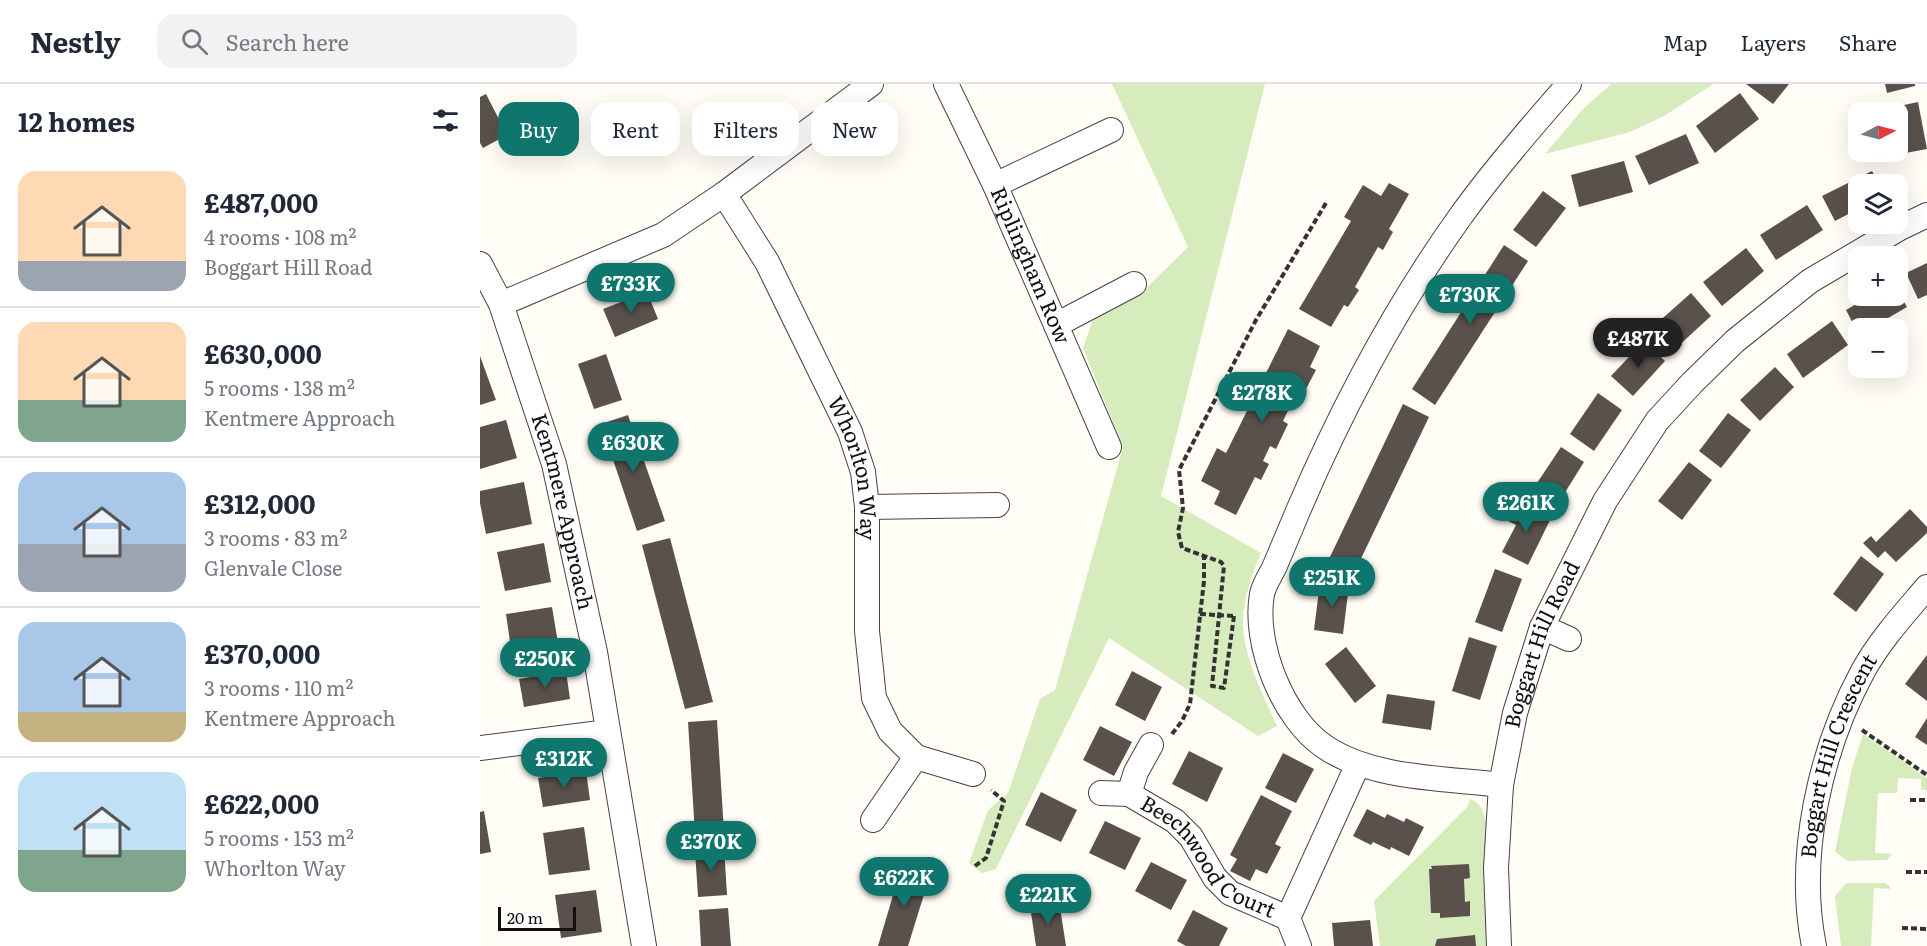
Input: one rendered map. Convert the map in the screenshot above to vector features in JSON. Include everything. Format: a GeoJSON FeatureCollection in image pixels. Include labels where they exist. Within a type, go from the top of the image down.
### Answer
{"type":"FeatureCollection","features":[{"type":"Feature","properties":{"kind":"street"},"geometry":{"type":"LineString","coordinates":[[501,304],[663,236],[724,194],[871,84]]}},
{"type":"Feature","properties":{"kind":"street","name":"Riplingham Row"},"geometry":{"type":"LineString","coordinates":[[946,84],[995,185],[1109,447]]}},
{"type":"Feature","properties":{"kind":"street"},"geometry":{"type":"LineString","coordinates":[[1501,785],[1392,773],[1358,764],[1325,747],[1302,728],[1284,699],[1270,667],[1263,638],[1263,593],[1314,474],[1352,395],[1406,299],[1459,218],[1508,155],[1569,84]]}},
{"type":"Feature","properties":{"kind":"street"},"geometry":{"type":"LineString","coordinates":[[995,185],[1111,130]]}},
{"type":"Feature","properties":{"kind":"street","name":"Whorlton Way"},"geometry":{"type":"LineString","coordinates":[[724,194],[767,262],[850,432],[863,472],[867,507],[867,631],[874,698],[890,731],[916,757],[974,774]]}},
{"type":"Feature","properties":{"kind":"street","name":"Boggart Hill Road"},"geometry":{"type":"LineString","coordinates":[[1499,946],[1496,868],[1501,785],[1515,713],[1542,627],[1605,501],[1657,421],[1736,341],[1810,281],[1900,228],[1927,215]]}},
{"type":"Feature","properties":{"kind":"street","name":"Kentmere Approach"},"geometry":{"type":"LineString","coordinates":[[480,264],[501,304],[554,464],[595,652],[598,733],[644,946]]}},
{"type":"Feature","properties":{"kind":"street"},"geometry":{"type":"LineString","coordinates":[[1056,325],[1134,284]]}},
{"type":"Feature","properties":{"kind":"street"},"geometry":{"type":"LineString","coordinates":[[867,507],[997,505]]}},
{"type":"Feature","properties":{"kind":"street","name":"Boggart Hill Crescent"},"geometry":{"type":"LineString","coordinates":[[1814,946],[1806,872],[1816,802],[1835,734],[1863,670],[1896,624],[1927,587]]}},
{"type":"Feature","properties":{"kind":"street"},"geometry":{"type":"LineString","coordinates":[[1542,627],[1569,639]]}},
{"type":"Feature","properties":{"kind":"street"},"geometry":{"type":"LineString","coordinates":[[480,748],[598,733]]}},
{"type":"Feature","properties":{"kind":"street","name":"Beechwood Court"},"geometry":{"type":"LineString","coordinates":[[1129,794],[1136,772],[1151,746]]}},
{"type":"Feature","properties":{"kind":"street"},"geometry":{"type":"LineString","coordinates":[[873,820],[916,757]]}},
{"type":"Feature","properties":{"kind":"street","name":"Beechwood Court"},"geometry":{"type":"LineString","coordinates":[[1288,918],[1358,764]]}},
{"type":"Feature","properties":{"kind":"street","name":"Beechwood Court"},"geometry":{"type":"LineString","coordinates":[[1101,793],[1129,794],[1175,820],[1191,837],[1215,878],[1230,893],[1288,918],[1299,946]]}},
{"type":"Feature","properties":{"kind":"path"},"geometry":{"type":"LineString","coordinates":[[1234,616],[1224,688],[1212,686],[1224,566],[1221,562],[1182,548],[1179,543],[1178,532],[1183,508],[1179,470],[1256,320],[1326,203]]}},
{"type":"Feature","properties":{"kind":"path"},"geometry":{"type":"LineString","coordinates":[[1151,746],[1171,735],[1182,721],[1190,704],[1205,570],[1204,556]]}},
{"type":"Feature","properties":{"kind":"path"},"geometry":{"type":"LineString","coordinates":[[1200,614],[1262,618]]}},
{"type":"Feature","properties":{"kind":"path"},"geometry":{"type":"LineString","coordinates":[[1842,716],[1927,775]]}},
{"type":"Feature","properties":{"kind":"path"},"geometry":{"type":"LineString","coordinates":[[974,774],[1004,801],[986,858],[975,866]]}},
{"type":"Feature","properties":{"kind":"path"},"geometry":{"type":"LineString","coordinates":[[1911,800],[1927,801]]}},
{"type":"Feature","properties":{"kind":"path"},"geometry":{"type":"LineString","coordinates":[[1906,872],[1927,872]]}},
{"type":"Feature","properties":{"kind":"path"},"geometry":{"type":"LineString","coordinates":[[1902,928],[1927,929]]}},
{"type":"Feature","properties":{"kind":"green space"},"geometry":{"type":"Polygon","coordinates":[[[1112,84],[1265,84],[1161,496],[1261,553],[1247,594],[1243,620],[1244,633],[1254,674],[1277,726],[1258,736],[1109,638],[996,869],[982,873],[969,863],[988,810],[1008,793],[1040,699],[1055,690],[1123,447],[1083,348],[1094,317],[1139,295],[1188,247],[1112,84]]]}},
{"type":"Feature","properties":{"kind":"green space"},"geometry":{"type":"Polygon","coordinates":[[[1611,84],[1713,84],[1664,116],[1630,132],[1545,154],[1583,109],[1611,84]]]}},
{"type":"Feature","properties":{"kind":"green space"},"geometry":{"type":"Polygon","coordinates":[[[1863,734],[1927,778],[1927,790],[1921,790],[1921,779],[1898,778],[1897,793],[1878,793],[1875,853],[1892,854],[1887,860],[1848,861],[1835,852],[1852,768],[1863,734]]]}},
{"type":"Feature","properties":{"kind":"green space"},"geometry":{"type":"Polygon","coordinates":[[[1470,799],[1479,805],[1487,829],[1485,904],[1490,946],[1380,946],[1374,901],[1468,806],[1470,799]]]}},
{"type":"Feature","properties":{"kind":"green space"},"geometry":{"type":"Polygon","coordinates":[[[1846,883],[1885,883],[1890,886],[1890,889],[1874,888],[1871,946],[1841,946],[1835,896],[1846,883]]]}},
{"type":"Feature","properties":{"kind":"building"},"geometry":{"type":"Polygon","coordinates":[[[1746,84],[1789,84],[1773,104],[1746,84]]]}},
{"type":"Feature","properties":{"kind":"building"},"geometry":{"type":"Polygon","coordinates":[[[1885,84],[1915,84],[1915,86],[1887,93],[1885,84]]]}},
{"type":"Feature","properties":{"kind":"building"},"geometry":{"type":"Polygon","coordinates":[[[1740,93],[1759,119],[1715,153],[1696,126],[1740,93]]]}},
{"type":"Feature","properties":{"kind":"building"},"geometry":{"type":"Polygon","coordinates":[[[486,94],[498,117],[498,140],[483,148],[480,143],[480,97],[486,94]]]}},
{"type":"Feature","properties":{"kind":"building"},"geometry":{"type":"Polygon","coordinates":[[[1918,102],[1927,149],[1908,153],[1908,104],[1918,102]]]}},
{"type":"Feature","properties":{"kind":"building"},"geometry":{"type":"Polygon","coordinates":[[[1686,134],[1699,163],[1649,185],[1635,156],[1686,134]]]}},
{"type":"Feature","properties":{"kind":"building"},"geometry":{"type":"Polygon","coordinates":[[[1624,161],[1633,192],[1579,207],[1571,175],[1624,161]]]}},
{"type":"Feature","properties":{"kind":"building"},"geometry":{"type":"Polygon","coordinates":[[[1389,183],[1409,194],[1389,229],[1393,232],[1383,250],[1378,247],[1355,287],[1359,290],[1348,307],[1344,305],[1331,327],[1299,309],[1351,221],[1344,217],[1363,185],[1381,196],[1389,183]]]}},
{"type":"Feature","properties":{"kind":"building"},"geometry":{"type":"Polygon","coordinates":[[[1848,183],[1848,214],[1835,221],[1822,196],[1848,183]]]}},
{"type":"Feature","properties":{"kind":"building"},"geometry":{"type":"Polygon","coordinates":[[[1543,191],[1566,208],[1536,247],[1513,230],[1543,191]]]}},
{"type":"Feature","properties":{"kind":"building"},"geometry":{"type":"Polygon","coordinates":[[[1807,205],[1823,230],[1776,260],[1760,235],[1807,205]]]}},
{"type":"Feature","properties":{"kind":"building"},"geometry":{"type":"Polygon","coordinates":[[[1504,245],[1528,261],[1435,405],[1412,389],[1504,245]]]}},
{"type":"Feature","properties":{"kind":"building"},"geometry":{"type":"Polygon","coordinates":[[[1746,248],[1764,271],[1722,306],[1703,282],[1746,248]]]}},
{"type":"Feature","properties":{"kind":"building"},"geometry":{"type":"Polygon","coordinates":[[[1927,263],[1927,295],[1918,299],[1908,277],[1908,272],[1927,263]]]}},
{"type":"Feature","properties":{"kind":"building"},"geometry":{"type":"Polygon","coordinates":[[[647,292],[658,319],[615,337],[603,309],[647,292]]]}},
{"type":"Feature","properties":{"kind":"building"},"geometry":{"type":"Polygon","coordinates":[[[1691,293],[1711,316],[1676,348],[1655,325],[1691,293]]]}},
{"type":"Feature","properties":{"kind":"building"},"geometry":{"type":"Polygon","coordinates":[[[1853,306],[1907,307],[1888,318],[1850,318],[1846,310],[1853,306]]]}},
{"type":"Feature","properties":{"kind":"building"},"geometry":{"type":"Polygon","coordinates":[[[1832,321],[1848,345],[1803,378],[1787,354],[1832,321]]]}},
{"type":"Feature","properties":{"kind":"building"},"geometry":{"type":"Polygon","coordinates":[[[1288,329],[1320,346],[1310,367],[1316,370],[1306,389],[1300,386],[1283,421],[1288,424],[1276,449],[1270,446],[1263,461],[1269,464],[1261,480],[1255,477],[1236,515],[1214,504],[1220,491],[1201,481],[1217,448],[1226,453],[1288,329]]]}},
{"type":"Feature","properties":{"kind":"building"},"geometry":{"type":"Polygon","coordinates":[[[1644,341],[1665,361],[1633,396],[1611,376],[1644,341]]]}},
{"type":"Feature","properties":{"kind":"building"},"geometry":{"type":"Polygon","coordinates":[[[606,354],[622,400],[594,409],[578,364],[606,354]]]}},
{"type":"Feature","properties":{"kind":"building"},"geometry":{"type":"Polygon","coordinates":[[[480,356],[496,400],[480,405],[480,356]]]}},
{"type":"Feature","properties":{"kind":"building"},"geometry":{"type":"Polygon","coordinates":[[[1775,367],[1794,387],[1760,421],[1740,400],[1775,367]]]}},
{"type":"Feature","properties":{"kind":"building"},"geometry":{"type":"Polygon","coordinates":[[[1598,393],[1622,410],[1594,451],[1570,434],[1598,393]]]}},
{"type":"Feature","properties":{"kind":"building"},"geometry":{"type":"Polygon","coordinates":[[[1403,404],[1429,417],[1355,571],[1329,559],[1403,404]]]}},
{"type":"Feature","properties":{"kind":"building"},"geometry":{"type":"Polygon","coordinates":[[[1728,413],[1751,430],[1721,468],[1699,451],[1728,413]]]}},
{"type":"Feature","properties":{"kind":"building"},"geometry":{"type":"Polygon","coordinates":[[[628,415],[665,521],[637,531],[601,424],[628,415]]]}},
{"type":"Feature","properties":{"kind":"building"},"geometry":{"type":"Polygon","coordinates":[[[506,420],[517,458],[480,469],[480,427],[506,420]]]}},
{"type":"Feature","properties":{"kind":"building"},"geometry":{"type":"Polygon","coordinates":[[[1561,447],[1584,462],[1559,502],[1535,486],[1561,447]]]}},
{"type":"Feature","properties":{"kind":"building"},"geometry":{"type":"Polygon","coordinates":[[[1689,462],[1712,480],[1682,520],[1658,501],[1689,462]]]}},
{"type":"Feature","properties":{"kind":"building"},"geometry":{"type":"Polygon","coordinates":[[[524,482],[532,524],[486,534],[480,491],[524,482]]]}},
{"type":"Feature","properties":{"kind":"building"},"geometry":{"type":"Polygon","coordinates":[[[1526,504],[1552,516],[1528,565],[1502,552],[1516,525],[1506,520],[1511,510],[1520,515],[1526,504]]]}},
{"type":"Feature","properties":{"kind":"building"},"geometry":{"type":"Polygon","coordinates":[[[1910,509],[1927,527],[1927,533],[1896,562],[1885,551],[1878,558],[1863,543],[1871,536],[1876,542],[1910,509]]]}},
{"type":"Feature","properties":{"kind":"building"},"geometry":{"type":"Polygon","coordinates":[[[670,538],[713,702],[685,709],[642,545],[670,538]]]}},
{"type":"Feature","properties":{"kind":"building"},"geometry":{"type":"Polygon","coordinates":[[[544,543],[551,582],[505,591],[497,552],[544,543]]]}},
{"type":"Feature","properties":{"kind":"building"},"geometry":{"type":"Polygon","coordinates":[[[1861,556],[1884,574],[1856,612],[1833,594],[1861,556]]]}},
{"type":"Feature","properties":{"kind":"building"},"geometry":{"type":"Polygon","coordinates":[[[1495,569],[1522,579],[1502,632],[1475,622],[1495,569]]]}},
{"type":"Feature","properties":{"kind":"building"},"geometry":{"type":"Polygon","coordinates":[[[1320,582],[1349,585],[1343,634],[1314,630],[1320,582]]]}},
{"type":"Feature","properties":{"kind":"building"},"geometry":{"type":"Polygon","coordinates":[[[552,607],[559,649],[512,656],[506,614],[552,607]]]}},
{"type":"Feature","properties":{"kind":"building"},"geometry":{"type":"Polygon","coordinates":[[[1469,637],[1497,646],[1480,700],[1452,691],[1469,637]]]}},
{"type":"Feature","properties":{"kind":"building"},"geometry":{"type":"Polygon","coordinates":[[[1346,647],[1376,686],[1355,703],[1325,664],[1346,647]]]}},
{"type":"Feature","properties":{"kind":"building"},"geometry":{"type":"Polygon","coordinates":[[[1927,655],[1927,701],[1905,684],[1927,655]]]}},
{"type":"Feature","properties":{"kind":"building"},"geometry":{"type":"Polygon","coordinates":[[[566,671],[570,699],[524,707],[519,679],[566,671]]]}},
{"type":"Feature","properties":{"kind":"building"},"geometry":{"type":"Polygon","coordinates":[[[1132,671],[1162,687],[1145,721],[1115,705],[1132,671]]]}},
{"type":"Feature","properties":{"kind":"building"},"geometry":{"type":"Polygon","coordinates":[[[1387,694],[1435,701],[1431,730],[1382,723],[1387,694]]]}},
{"type":"Feature","properties":{"kind":"building"},"geometry":{"type":"Polygon","coordinates":[[[1927,718],[1927,745],[1915,737],[1927,718]]]}},
{"type":"Feature","properties":{"kind":"building"},"geometry":{"type":"Polygon","coordinates":[[[717,720],[724,832],[695,834],[688,722],[717,720]]]}},
{"type":"Feature","properties":{"kind":"building"},"geometry":{"type":"Polygon","coordinates":[[[1100,726],[1132,742],[1114,776],[1083,760],[1100,726]]]}},
{"type":"Feature","properties":{"kind":"building"},"geometry":{"type":"Polygon","coordinates":[[[1189,751],[1223,768],[1207,802],[1172,784],[1189,751]]]}},
{"type":"Feature","properties":{"kind":"building"},"geometry":{"type":"Polygon","coordinates":[[[1283,753],[1314,769],[1296,803],[1265,788],[1283,753]]]}},
{"type":"Feature","properties":{"kind":"building"},"geometry":{"type":"Polygon","coordinates":[[[586,771],[590,800],[543,807],[538,778],[586,771]]]}},
{"type":"Feature","properties":{"kind":"building"},"geometry":{"type":"Polygon","coordinates":[[[1041,792],[1077,810],[1061,842],[1025,825],[1041,792]]]}},
{"type":"Feature","properties":{"kind":"building"},"geometry":{"type":"Polygon","coordinates":[[[1261,795],[1292,811],[1275,844],[1281,847],[1267,874],[1256,869],[1250,881],[1230,871],[1237,859],[1230,855],[1261,795]]]}},
{"type":"Feature","properties":{"kind":"building"},"geometry":{"type":"Polygon","coordinates":[[[1367,809],[1385,818],[1387,814],[1404,822],[1406,818],[1424,827],[1409,856],[1391,847],[1390,850],[1373,842],[1371,845],[1353,836],[1367,809]]]}},
{"type":"Feature","properties":{"kind":"building"},"geometry":{"type":"Polygon","coordinates":[[[484,811],[491,852],[480,854],[480,812],[484,811]]]}},
{"type":"Feature","properties":{"kind":"building"},"geometry":{"type":"Polygon","coordinates":[[[1105,821],[1141,838],[1125,870],[1089,853],[1105,821]]]}},
{"type":"Feature","properties":{"kind":"building"},"geometry":{"type":"Polygon","coordinates":[[[584,827],[590,870],[549,875],[543,833],[584,827]]]}},
{"type":"Feature","properties":{"kind":"building"},"geometry":{"type":"Polygon","coordinates":[[[724,847],[727,895],[698,897],[695,850],[724,847]]]}},
{"type":"Feature","properties":{"kind":"building"},"geometry":{"type":"Polygon","coordinates":[[[1151,862],[1187,880],[1171,910],[1135,891],[1151,862]]]}},
{"type":"Feature","properties":{"kind":"building"},"geometry":{"type":"Polygon","coordinates":[[[1469,864],[1470,878],[1464,879],[1465,902],[1470,901],[1470,916],[1440,918],[1440,913],[1431,913],[1429,869],[1432,869],[1431,866],[1469,864]]]}},
{"type":"Feature","properties":{"kind":"building"},"geometry":{"type":"Polygon","coordinates":[[[902,865],[930,874],[922,901],[908,946],[878,946],[902,865]]]}},
{"type":"Feature","properties":{"kind":"building"},"geometry":{"type":"Polygon","coordinates":[[[596,890],[602,932],[561,938],[555,895],[596,890]]]}},
{"type":"Feature","properties":{"kind":"building"},"geometry":{"type":"Polygon","coordinates":[[[1059,901],[1066,946],[1036,946],[1030,906],[1059,901]]]}},
{"type":"Feature","properties":{"kind":"building"},"geometry":{"type":"Polygon","coordinates":[[[728,908],[731,946],[701,946],[699,910],[728,908]]]}},
{"type":"Feature","properties":{"kind":"building"},"geometry":{"type":"Polygon","coordinates":[[[1193,910],[1228,928],[1219,946],[1186,946],[1177,941],[1193,910]]]}},
{"type":"Feature","properties":{"kind":"building"},"geometry":{"type":"Polygon","coordinates":[[[1370,920],[1373,946],[1334,946],[1332,923],[1370,920]]]}},
{"type":"Feature","properties":{"kind":"building"},"geometry":{"type":"Polygon","coordinates":[[[1475,935],[1476,946],[1435,946],[1437,939],[1475,935]]]}}]}
